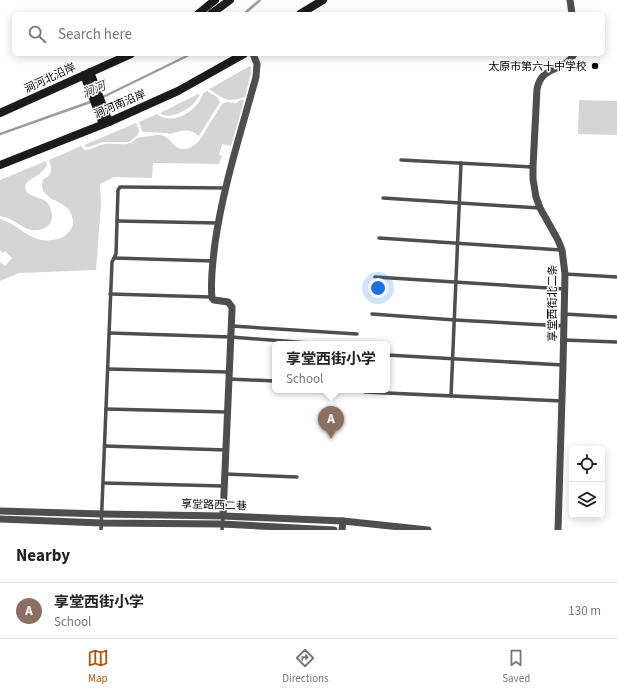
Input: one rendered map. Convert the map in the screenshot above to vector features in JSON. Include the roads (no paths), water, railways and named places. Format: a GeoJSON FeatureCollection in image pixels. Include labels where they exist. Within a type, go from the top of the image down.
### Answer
{"type":"FeatureCollection","features":[{"type":"Feature","properties":{"kind":"street"},"geometry":{"type":"LineString","coordinates":[[200,12],[215,0]]}},
{"type":"Feature","properties":{"kind":"street"},"geometry":{"type":"LineString","coordinates":[[214,12],[230,0]]}},
{"type":"Feature","properties":{"kind":"street"},"geometry":{"type":"LineString","coordinates":[[300,12],[315,0]]}},
{"type":"Feature","properties":{"kind":"street"},"geometry":{"type":"LineString","coordinates":[[303,12],[323,0]]}},
{"type":"Feature","properties":{"kind":"street"},"geometry":{"type":"LineString","coordinates":[[570,0],[572,12]]}},
{"type":"Feature","properties":{"kind":"street","name":"涧河北沿岸"},"geometry":{"type":"LineString","coordinates":[[0,114],[126,56]]}},
{"type":"Feature","properties":{"kind":"street","name":"涧河南沿岸"},"geometry":{"type":"LineString","coordinates":[[0,166],[178,92],[241,56]]}},
{"type":"Feature","properties":{"kind":"street"},"geometry":{"type":"LineString","coordinates":[[223,516],[232,310],[228,302],[213,300],[211,297],[213,261],[218,223],[225,188],[256,77],[257,64],[255,56]]}},
{"type":"Feature","properties":{"kind":"street","name":"享堂西街北二条"},"geometry":{"type":"LineString","coordinates":[[558,530],[565,274],[562,250],[553,230],[540,208],[536,197],[533,167],[538,82],[547,72],[568,62],[572,56]]}},
{"type":"Feature","properties":{"kind":"street"},"geometry":{"type":"LineString","coordinates":[[87,73],[106,123]]}},
{"type":"Feature","properties":{"kind":"street","name":"享堂路西二巷"},"geometry":{"type":"LineString","coordinates":[[0,511],[223,516],[346,522],[428,530]]}},
{"type":"Feature","properties":{"kind":"street","name":"享堂路西二巷"},"geometry":{"type":"LineString","coordinates":[[0,519],[102,526],[334,530]]}},
{"type":"Feature","properties":{"kind":"street"},"geometry":{"type":"LineString","coordinates":[[342,530],[346,522]]}},
{"type":"Feature","properties":{"kind":"street"},"geometry":{"type":"LineString","coordinates":[[346,522],[349,530]]}},
{"type":"Feature","properties":{"kind":"lane"},"geometry":{"type":"LineString","coordinates":[[401,160],[533,167]]}},
{"type":"Feature","properties":{"kind":"lane"},"geometry":{"type":"LineString","coordinates":[[451,396],[461,163]]}},
{"type":"Feature","properties":{"kind":"lane"},"geometry":{"type":"LineString","coordinates":[[102,526],[110,333],[110,294],[112,262],[116,254],[117,192],[122,186],[225,188]]}},
{"type":"Feature","properties":{"kind":"lane"},"geometry":{"type":"LineString","coordinates":[[383,198],[540,208]]}},
{"type":"Feature","properties":{"kind":"lane"},"geometry":{"type":"LineString","coordinates":[[117,221],[218,223]]}},
{"type":"Feature","properties":{"kind":"lane"},"geometry":{"type":"LineString","coordinates":[[379,238],[562,250]]}},
{"type":"Feature","properties":{"kind":"lane"},"geometry":{"type":"LineString","coordinates":[[114,258],[213,261]]}},
{"type":"Feature","properties":{"kind":"lane"},"geometry":{"type":"LineString","coordinates":[[565,274],[617,277]]}},
{"type":"Feature","properties":{"kind":"lane"},"geometry":{"type":"LineString","coordinates":[[375,277],[565,289]]}},
{"type":"Feature","properties":{"kind":"lane"},"geometry":{"type":"LineString","coordinates":[[110,294],[211,297]]}},
{"type":"Feature","properties":{"kind":"lane"},"geometry":{"type":"LineString","coordinates":[[372,314],[564,326]]}},
{"type":"Feature","properties":{"kind":"lane"},"geometry":{"type":"LineString","coordinates":[[564,314],[617,317]]}},
{"type":"Feature","properties":{"kind":"lane"},"geometry":{"type":"LineString","coordinates":[[232,326],[357,334]]}},
{"type":"Feature","properties":{"kind":"lane"},"geometry":{"type":"LineString","coordinates":[[110,333],[231,337],[282,341]]}},
{"type":"Feature","properties":{"kind":"lane"},"geometry":{"type":"LineString","coordinates":[[564,340],[617,342]]}},
{"type":"Feature","properties":{"kind":"lane"},"geometry":{"type":"LineString","coordinates":[[390,355],[563,365]]}},
{"type":"Feature","properties":{"kind":"lane"},"geometry":{"type":"LineString","coordinates":[[108,369],[230,376],[272,381]]}},
{"type":"Feature","properties":{"kind":"lane"},"geometry":{"type":"LineString","coordinates":[[386,393],[562,401]]}},
{"type":"Feature","properties":{"kind":"lane"},"geometry":{"type":"LineString","coordinates":[[106,409],[228,412]]}},
{"type":"Feature","properties":{"kind":"lane"},"geometry":{"type":"LineString","coordinates":[[105,446],[226,450]]}},
{"type":"Feature","properties":{"kind":"lane"},"geometry":{"type":"LineString","coordinates":[[225,474],[297,476]]}},
{"type":"Feature","properties":{"kind":"lane"},"geometry":{"type":"LineString","coordinates":[[104,483],[225,486]]}},
{"type":"Feature","properties":{"kind":"lane"},"geometry":{"type":"LineString","coordinates":[[222,527],[223,516]]}},
{"type":"Feature","properties":{"kind":"waterway","name":"涧河"},"geometry":{"type":"LineString","coordinates":[[246,12],[260,0]]}},
{"type":"Feature","properties":{"kind":"waterway","name":"涧河"},"geometry":{"type":"LineString","coordinates":[[101,98],[187,56]]}},
{"type":"Feature","properties":{"kind":"waterway","name":"涧河"},"geometry":{"type":"LineString","coordinates":[[0,134],[93,101]]}},
{"type":"Feature","properties":{"kind":"place","name":"太原市第六十中学校"},"geometry":{"type":"Point","coordinates":[595,66]}},
{"type":"Feature","properties":{"kind":"place","name":"享堂西街小学"},"geometry":{"type":"Point","coordinates":[331,439]}}]}
